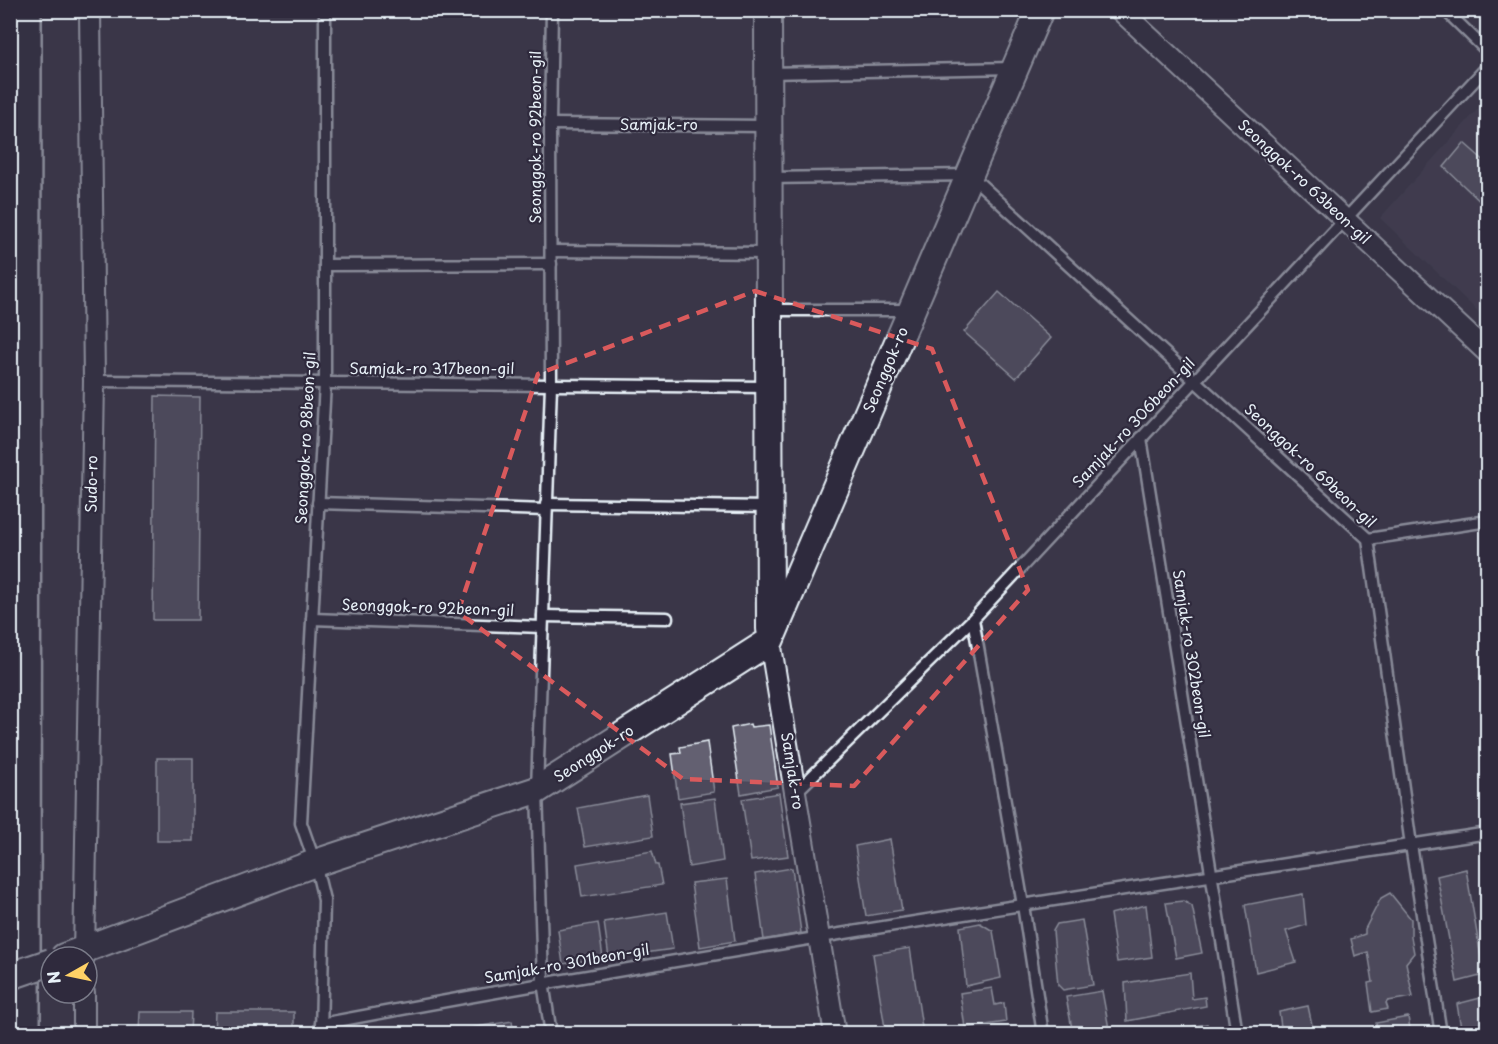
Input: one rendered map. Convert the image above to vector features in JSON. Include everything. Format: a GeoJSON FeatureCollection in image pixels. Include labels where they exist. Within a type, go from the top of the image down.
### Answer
{"type":"FeatureCollection","features":[{"type":"Feature","properties":{"kind":"highway"},"geometry":{"type":"LineString","coordinates":[[23,1034],[24,10]]}},
{"type":"Feature","properties":{"kind":"street","name":"Sudo-ro"},"geometry":{"type":"LineString","coordinates":[[78,945],[94,381],[90,10]]}},
{"type":"Feature","properties":{"kind":"street","name":"Samjak-ro"},"geometry":{"type":"LineString","coordinates":[[768,10],[770,641],[835,1034]]}},
{"type":"Feature","properties":{"kind":"street","name":"Seonggok-ro"},"geometry":{"type":"LineString","coordinates":[[99,947],[315,863],[537,790],[770,641],[1040,10]]}},
{"type":"Feature","properties":{"kind":"street","name":"Seonggok-ro 63beon-gil"},"geometry":{"type":"LineString","coordinates":[[1120,10],[1488,353]]}},
{"type":"Feature","properties":{"kind":"street"},"geometry":{"type":"LineString","coordinates":[[10,976],[39,966]]}},
{"type":"Feature","properties":{"kind":"street"},"geometry":{"type":"LineString","coordinates":[[84,1005],[84,1034]]}},
{"type":"Feature","properties":{"kind":"lane","name":"Seonggok-ro 98beon-gil"},"geometry":{"type":"LineString","coordinates":[[321,1029],[324,900],[315,863],[301,823],[325,383],[326,10]]}},
{"type":"Feature","properties":{"kind":"lane","name":"Seonggok-ro 92beon-gil"},"geometry":{"type":"LineString","coordinates":[[550,1034],[543,982],[537,790],[551,385],[552,10]]}},
{"type":"Feature","properties":{"kind":"lane"},"geometry":{"type":"LineString","coordinates":[[1445,10],[1488,51]]}},
{"type":"Feature","properties":{"kind":"lane","name":"Samjak-ro 306beon-gil"},"geometry":{"type":"LineString","coordinates":[[795,793],[973,619],[1488,66]]}},
{"type":"Feature","properties":{"kind":"lane"},"geometry":{"type":"LineString","coordinates":[[768,74],[1016,68]]}},
{"type":"Feature","properties":{"kind":"lane","name":"Samjak-ro"},"geometry":{"type":"LineString","coordinates":[[550,124],[768,126]]}},
{"type":"Feature","properties":{"kind":"lane"},"geometry":{"type":"LineString","coordinates":[[768,178],[970,175]]}},
{"type":"Feature","properties":{"kind":"lane","name":"Seonggok-ro 69beon-gil"},"geometry":{"type":"LineString","coordinates":[[970,175],[1368,540],[1411,845],[1441,1034]]}},
{"type":"Feature","properties":{"kind":"lane"},"geometry":{"type":"LineString","coordinates":[[551,251],[769,253]]}},
{"type":"Feature","properties":{"kind":"lane"},"geometry":{"type":"LineString","coordinates":[[325,265],[551,264]]}},
{"type":"Feature","properties":{"kind":"lane","name":"Seonggok-ro"},"geometry":{"type":"LineString","coordinates":[[769,310],[912,310]]}},
{"type":"Feature","properties":{"kind":"lane","name":"Samjak-ro 317beon-gil"},"geometry":{"type":"LineString","coordinates":[[94,381],[769,387]]}},
{"type":"Feature","properties":{"kind":"lane","name":"Samjak-ro 302beon-gil"},"geometry":{"type":"LineString","coordinates":[[1141,438],[1237,1034]]}},
{"type":"Feature","properties":{"kind":"lane"},"geometry":{"type":"LineString","coordinates":[[318,503],[546,507],[770,507]]}},
{"type":"Feature","properties":{"kind":"lane"},"geometry":{"type":"LineString","coordinates":[[1368,540],[1488,521]]}},
{"type":"Feature","properties":{"kind":"lane","name":"Seonggok-ro 92beon-gil"},"geometry":{"type":"LineString","coordinates":[[312,619],[542,622],[667,618]]}},
{"type":"Feature","properties":{"kind":"lane"},"geometry":{"type":"LineString","coordinates":[[973,619],[1043,1034]]}},
{"type":"Feature","properties":{"kind":"lane"},"geometry":{"type":"LineString","coordinates":[[819,936],[1488,833]]}},
{"type":"Feature","properties":{"kind":"lane","name":"Samjak-ro 301beon-gil"},"geometry":{"type":"LineString","coordinates":[[321,1029],[543,982],[819,936]]}},
{"type":"Feature","properties":{"kind":"highlighted area"},"geometry":{"type":"Polygon","coordinates":[[[755,291],[932,349],[1028,590],[854,786],[683,779],[458,612],[538,374],[755,291]]]}},
{"type":"Feature","properties":{"kind":"shaded area"},"geometry":{"type":"Polygon","coordinates":[[[1487,99],[1487,320],[1380,218],[1487,99]]]}},
{"type":"Feature","properties":{"kind":"building"},"geometry":{"type":"Polygon","coordinates":[[[1464,143],[1488,164],[1488,209],[1444,167],[1464,143]]]}},
{"type":"Feature","properties":{"kind":"building"},"geometry":{"type":"Polygon","coordinates":[[[999,292],[1051,338],[1016,378],[964,332],[999,292]]]}},
{"type":"Feature","properties":{"kind":"building"},"geometry":{"type":"Polygon","coordinates":[[[155,396],[200,397],[198,620],[153,620],[155,396]]]}},
{"type":"Feature","properties":{"kind":"building"},"geometry":{"type":"Polygon","coordinates":[[[750,724],[751,727],[769,725],[778,787],[741,794],[731,728],[750,724]]]}},
{"type":"Feature","properties":{"kind":"building"},"geometry":{"type":"Polygon","coordinates":[[[707,742],[714,792],[678,798],[672,754],[681,753],[680,747],[707,742]]]}},
{"type":"Feature","properties":{"kind":"building"},"geometry":{"type":"Polygon","coordinates":[[[157,758],[193,758],[193,841],[157,841],[157,758]]]}},
{"type":"Feature","properties":{"kind":"building"},"geometry":{"type":"Polygon","coordinates":[[[779,793],[788,856],[751,861],[742,799],[779,793]]]}},
{"type":"Feature","properties":{"kind":"building"},"geometry":{"type":"Polygon","coordinates":[[[647,795],[653,836],[585,847],[578,808],[647,795]]]}},
{"type":"Feature","properties":{"kind":"building"},"geometry":{"type":"Polygon","coordinates":[[[715,798],[723,861],[689,867],[680,803],[715,798]]]}},
{"type":"Feature","properties":{"kind":"building"},"geometry":{"type":"Polygon","coordinates":[[[890,839],[902,910],[866,916],[855,846],[890,839]]]}},
{"type":"Feature","properties":{"kind":"building"},"geometry":{"type":"Polygon","coordinates":[[[652,851],[656,865],[658,865],[662,885],[582,897],[577,864],[652,851]]]}},
{"type":"Feature","properties":{"kind":"building"},"geometry":{"type":"Polygon","coordinates":[[[792,868],[801,933],[764,940],[755,874],[792,868]]]}},
{"type":"Feature","properties":{"kind":"building"},"geometry":{"type":"Polygon","coordinates":[[[1466,869],[1484,975],[1457,982],[1437,876],[1466,869]]]}},
{"type":"Feature","properties":{"kind":"building"},"geometry":{"type":"Polygon","coordinates":[[[727,879],[735,941],[700,947],[691,883],[727,879]]]}},
{"type":"Feature","properties":{"kind":"building"},"geometry":{"type":"Polygon","coordinates":[[[1390,893],[1411,919],[1414,953],[1406,963],[1413,997],[1388,1001],[1386,1003],[1388,1009],[1372,1012],[1368,983],[1373,982],[1368,952],[1355,956],[1351,939],[1365,934],[1365,929],[1381,898],[1390,893]]]}},
{"type":"Feature","properties":{"kind":"building"},"geometry":{"type":"Polygon","coordinates":[[[1303,894],[1306,925],[1286,931],[1296,962],[1256,972],[1245,905],[1303,894]]]}},
{"type":"Feature","properties":{"kind":"building"},"geometry":{"type":"Polygon","coordinates":[[[1183,901],[1192,906],[1202,953],[1176,958],[1166,903],[1183,901]]]}},
{"type":"Feature","properties":{"kind":"building"},"geometry":{"type":"Polygon","coordinates":[[[1146,905],[1152,957],[1117,962],[1110,914],[1146,905]]]}},
{"type":"Feature","properties":{"kind":"building"},"geometry":{"type":"Polygon","coordinates":[[[667,912],[673,949],[609,958],[604,922],[667,912]]]}},
{"type":"Feature","properties":{"kind":"building"},"geometry":{"type":"Polygon","coordinates":[[[1082,920],[1093,985],[1063,990],[1058,985],[1053,931],[1057,924],[1082,920]]]}},
{"type":"Feature","properties":{"kind":"building"},"geometry":{"type":"Polygon","coordinates":[[[598,923],[603,958],[563,964],[558,930],[598,923]]]}},
{"type":"Feature","properties":{"kind":"building"},"geometry":{"type":"Polygon","coordinates":[[[980,923],[993,931],[1001,978],[966,986],[960,927],[980,923]]]}},
{"type":"Feature","properties":{"kind":"building"},"geometry":{"type":"Polygon","coordinates":[[[910,948],[923,1034],[886,1034],[873,954],[910,948]]]}},
{"type":"Feature","properties":{"kind":"building"},"geometry":{"type":"Polygon","coordinates":[[[1190,973],[1192,999],[1205,997],[1206,1006],[1127,1021],[1125,983],[1190,973]]]}},
{"type":"Feature","properties":{"kind":"building"},"geometry":{"type":"Polygon","coordinates":[[[992,988],[995,1005],[1004,1003],[1006,1022],[965,1028],[960,993],[992,988]]]}},
{"type":"Feature","properties":{"kind":"building"},"geometry":{"type":"Polygon","coordinates":[[[1102,991],[1110,1034],[1073,1034],[1066,997],[1102,991]]]}},
{"type":"Feature","properties":{"kind":"building"},"geometry":{"type":"Polygon","coordinates":[[[1488,996],[1488,1034],[1462,1034],[1457,1004],[1488,996]]]}},
{"type":"Feature","properties":{"kind":"building"},"geometry":{"type":"Polygon","coordinates":[[[1308,1006],[1314,1034],[1282,1034],[1279,1012],[1308,1006]]]}},
{"type":"Feature","properties":{"kind":"building"},"geometry":{"type":"Polygon","coordinates":[[[140,1012],[191,1012],[190,1034],[139,1034],[140,1012]]]}},
{"type":"Feature","properties":{"kind":"building"},"geometry":{"type":"Polygon","coordinates":[[[215,1012],[294,1012],[294,1026],[299,1026],[299,1034],[214,1034],[215,1012]]]}},
{"type":"Feature","properties":{"kind":"building"},"geometry":{"type":"Polygon","coordinates":[[[1408,1017],[1411,1034],[1377,1034],[1376,1023],[1408,1017]]]}},
{"type":"Feature","properties":{"kind":"building"},"geometry":{"type":"Polygon","coordinates":[[[512,1021],[514,1034],[433,1034],[512,1021]]]}},
{"type":"Feature","properties":{"kind":"building"},"geometry":{"type":"Polygon","coordinates":[[[1207,1024],[1208,1034],[1152,1034],[1207,1024]]]}}]}
